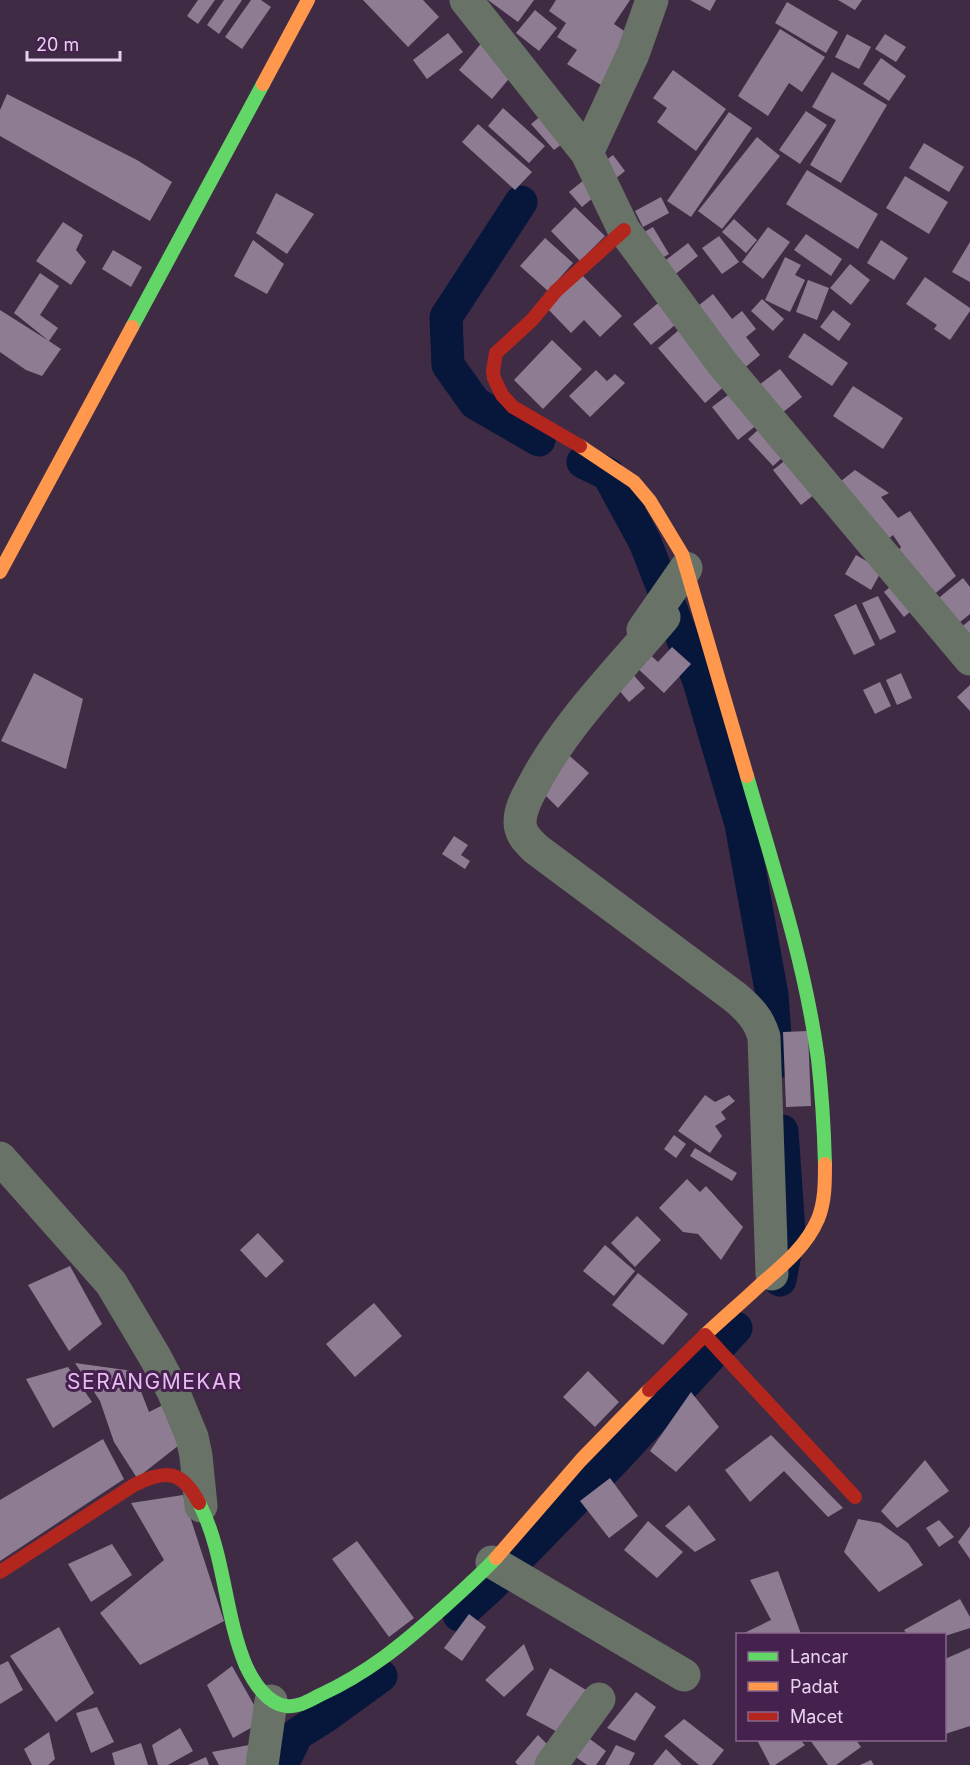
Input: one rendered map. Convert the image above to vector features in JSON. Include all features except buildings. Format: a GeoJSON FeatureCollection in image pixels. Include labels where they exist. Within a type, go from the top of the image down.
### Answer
{"type":"FeatureCollection","features":[{"type":"Feature","properties":{"kind":"street"},"geometry":{"type":"LineString","coordinates":[[0,572],[308,0]]}},
{"type":"Feature","properties":{"kind":"street"},"geometry":{"type":"LineString","coordinates":[[466,0],[587,153],[624,230],[722,363],[970,659]]}},
{"type":"Feature","properties":{"kind":"street"},"geometry":{"type":"LineString","coordinates":[[587,153],[633,54],[652,0]]}},
{"type":"Feature","properties":{"kind":"street"},"geometry":{"type":"LineString","coordinates":[[0,1572],[135,1485],[149,1478],[167,1474],[180,1477],[189,1484],[208,1524],[238,1644],[255,1687],[271,1701],[284,1706],[304,1704],[345,1685],[376,1665],[502,1568],[582,1460],[806,1242],[815,1226],[822,1205],[825,1172],[824,1114],[818,1051],[787,917],[682,554],[650,501],[634,482],[591,452],[513,407],[502,395],[494,378],[496,353],[532,320],[556,291],[624,230]]}},
{"type":"Feature","properties":{"kind":"street"},"geometry":{"type":"LineString","coordinates":[[686,568],[630,649],[664,617],[555,747],[527,797],[520,825],[524,837],[536,849],[735,997],[757,1018],[764,1037],[781,1265]]}},
{"type":"Feature","properties":{"kind":"street"},"geometry":{"type":"LineString","coordinates":[[0,1158],[111,1283],[159,1366],[173,1391],[192,1437],[201,1506]]}},
{"type":"Feature","properties":{"kind":"street"},"geometry":{"type":"LineString","coordinates":[[708,1338],[855,1497]]}},
{"type":"Feature","properties":{"kind":"street"},"geometry":{"type":"LineString","coordinates":[[502,1568],[684,1676]]}},
{"type":"Feature","properties":{"kind":"street"},"geometry":{"type":"LineString","coordinates":[[551,1765],[599,1699]]}},
{"type":"Feature","properties":{"kind":"street"},"geometry":{"type":"LineString","coordinates":[[262,1765],[271,1701]]}},
{"type":"Feature","properties":{"kind":"waterway"},"geometry":{"type":"LineString","coordinates":[[521,202],[446,317],[448,365],[475,403],[539,440]]}},
{"type":"Feature","properties":{"kind":"waterway"},"geometry":{"type":"LineString","coordinates":[[583,462],[608,474],[645,542],[699,681],[741,824],[772,995],[777,1062]]}},
{"type":"Feature","properties":{"kind":"waterway"},"geometry":{"type":"LineString","coordinates":[[780,1280],[789,1232],[782,1131]]}},
{"type":"Feature","properties":{"kind":"waterway"},"geometry":{"type":"LineString","coordinates":[[459,1615],[493,1584],[615,1459],[736,1328]]}},
{"type":"Feature","properties":{"kind":"waterway"},"geometry":{"type":"LineString","coordinates":[[282,1765],[297,1734],[381,1676]]}},
{"type":"Feature","properties":{"kind":"traffic: fast"},"geometry":{"type":"LineString","coordinates":[[132,327],[263,84]]}},
{"type":"Feature","properties":{"kind":"traffic: fast"},"geometry":{"type":"LineString","coordinates":[[747,776],[788,916],[805,987],[818,1059],[825,1164]]}},
{"type":"Feature","properties":{"kind":"traffic: fast"},"geometry":{"type":"LineString","coordinates":[[199,1503],[214,1542],[233,1626],[246,1666],[257,1685],[267,1696],[286,1706],[295,1706],[308,1701],[354,1677],[384,1657],[428,1622],[496,1558]]}},
{"type":"Feature","properties":{"kind":"traffic: slow"},"geometry":{"type":"LineString","coordinates":[[263,84],[308,0]]}},
{"type":"Feature","properties":{"kind":"traffic: slow"},"geometry":{"type":"LineString","coordinates":[[0,572],[132,327]]}},
{"type":"Feature","properties":{"kind":"traffic: slow"},"geometry":{"type":"LineString","coordinates":[[580,446],[634,482],[650,501],[682,554],[747,776]]}},
{"type":"Feature","properties":{"kind":"traffic: slow"},"geometry":{"type":"LineString","coordinates":[[705,1335],[785,1263],[807,1238],[818,1219],[822,1206],[825,1164]]}},
{"type":"Feature","properties":{"kind":"traffic: slow"},"geometry":{"type":"LineString","coordinates":[[496,1558],[581,1460],[649,1390]]}},
{"type":"Feature","properties":{"kind":"traffic: jam"},"geometry":{"type":"LineString","coordinates":[[580,446],[513,407],[502,395],[494,378],[496,353],[532,320],[556,291],[624,230]]}},
{"type":"Feature","properties":{"kind":"traffic: jam"},"geometry":{"type":"LineString","coordinates":[[649,1390],[705,1335],[855,1497]]}},
{"type":"Feature","properties":{"kind":"traffic: jam"},"geometry":{"type":"LineString","coordinates":[[0,1572],[134,1485],[155,1476],[164,1475],[179,1479],[193,1492],[199,1503]]}},
{"type":"Feature","properties":{"kind":"district","name":"SERANGMEKAR"},"geometry":{"type":"Point","coordinates":[155,1381]}}]}
